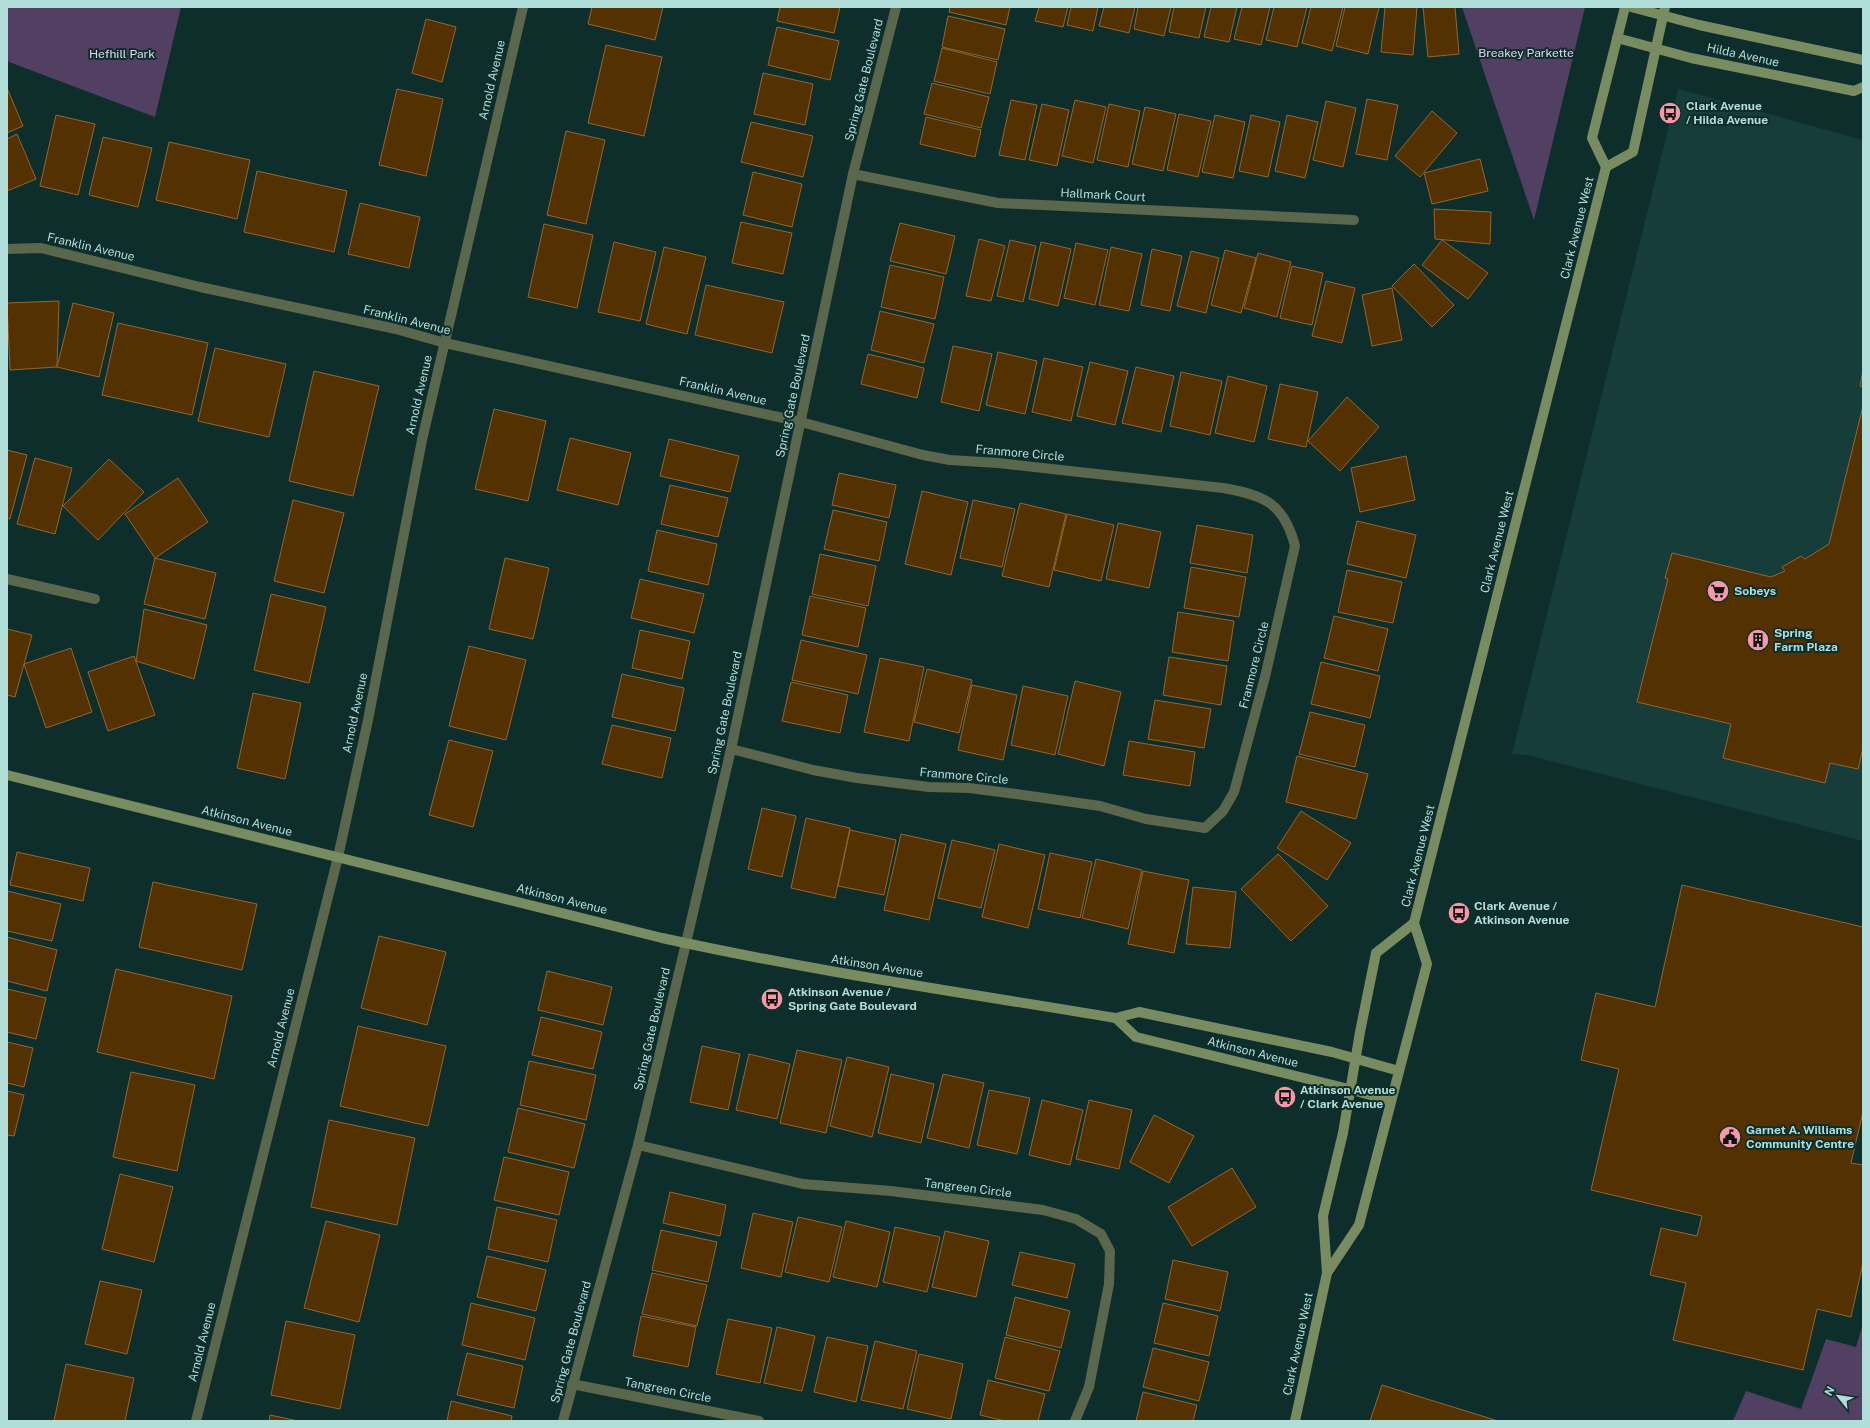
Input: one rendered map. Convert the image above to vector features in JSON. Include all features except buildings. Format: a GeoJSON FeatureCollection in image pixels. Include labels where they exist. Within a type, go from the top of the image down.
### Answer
{"type":"FeatureCollection","features":[{"type":"Feature","properties":{"kind":"street","name":"Arnold Avenue"},"geometry":{"type":"LineString","coordinates":[[196,1421],[338,857],[368,720],[422,440],[523,7]]}},
{"type":"Feature","properties":{"kind":"street","name":"Spring Gate Boulevard"},"geometry":{"type":"LineString","coordinates":[[563,1421],[638,1145],[686,943],[731,749],[853,174],[896,7]]}},
{"type":"Feature","properties":{"kind":"street","name":"Clark Avenue West"},"geometry":{"type":"LineString","coordinates":[[1327,1273],[1359,1225],[1427,964],[1414,923],[1606,167],[1592,138],[1625,7]]}},
{"type":"Feature","properties":{"kind":"street","name":"Hilda Avenue"},"geometry":{"type":"LineString","coordinates":[[1632,7],[1664,11],[1863,60]]}},
{"type":"Feature","properties":{"kind":"street","name":"Clark Avenue West"},"geometry":{"type":"LineString","coordinates":[[1606,167],[1633,152],[1664,11]]}},
{"type":"Feature","properties":{"kind":"street","name":"Hilda Avenue"},"geometry":{"type":"LineString","coordinates":[[1617,38],[1691,58],[1854,92],[1863,87]]}},
{"type":"Feature","properties":{"kind":"street","name":"Hallmark Court"},"geometry":{"type":"LineString","coordinates":[[853,174],[998,203],[1354,220]]}},
{"type":"Feature","properties":{"kind":"street","name":"Franklin Avenue"},"geometry":{"type":"LineString","coordinates":[[7,249],[41,248],[200,287],[396,329],[445,343],[800,422]]}},
{"type":"Feature","properties":{"kind":"street","name":"Franmore Circle"},"geometry":{"type":"LineString","coordinates":[[731,749],[813,770],[858,778],[928,786],[969,788],[1100,806],[1146,819],[1205,828],[1223,811],[1234,792],[1269,663],[1295,546],[1290,528],[1279,510],[1251,493],[1223,488],[998,462],[950,460],[923,455],[800,422]]}},
{"type":"Feature","properties":{"kind":"street"},"geometry":{"type":"LineString","coordinates":[[7,579],[95,599]]}},
{"type":"Feature","properties":{"kind":"street","name":"Atkinson Avenue"},"geometry":{"type":"LineString","coordinates":[[7,775],[686,943],[812,968],[1116,1018],[1139,1012],[1332,1052],[1399,1071]]}},
{"type":"Feature","properties":{"kind":"street","name":"Clark Avenue West"},"geometry":{"type":"LineString","coordinates":[[1294,1421],[1327,1273],[1322,1216],[1343,1132],[1349,1089],[1376,953],[1414,923]]}},
{"type":"Feature","properties":{"kind":"street","name":"Atkinson Avenue"},"geometry":{"type":"LineString","coordinates":[[1116,1018],[1136,1037],[1349,1089],[1391,1102]]}},
{"type":"Feature","properties":{"kind":"street","name":"Tangreen Circle"},"geometry":{"type":"LineString","coordinates":[[638,1145],[803,1184],[891,1191],[1043,1210],[1076,1219],[1101,1234],[1110,1251],[1109,1284],[1089,1387],[1075,1421]]}},
{"type":"Feature","properties":{"kind":"street","name":"Tangreen Circle"},"geometry":{"type":"LineString","coordinates":[[572,1384],[759,1421]]}},
{"type":"Feature","properties":{"kind":"shaded area"},"geometry":{"type":"Polygon","coordinates":[[[1678,89],[1863,140],[1863,841],[1527,755],[1512,754],[1678,89]]]}},
{"type":"Feature","properties":{"kind":"green space","name":"Hefhill Park"},"geometry":{"type":"Polygon","coordinates":[[[7,7],[181,7],[155,117],[9,62],[7,58],[7,7]]]}},
{"type":"Feature","properties":{"kind":"green space","name":"Breakey Parkette"},"geometry":{"type":"Polygon","coordinates":[[[1462,7],[1585,7],[1534,220],[1462,7]]]}},
{"type":"Feature","properties":{"kind":"green space"},"geometry":{"type":"Polygon","coordinates":[[[1863,1324],[1863,1421],[1733,1421],[1746,1391],[1801,1409],[1826,1339],[1856,1347],[1863,1324]]]}},
{"type":"Feature","properties":{"kind":"place","name":"Clark Avenue / Hilda Avenue"},"geometry":{"type":"Point","coordinates":[1670,113]}},
{"type":"Feature","properties":{"kind":"place","name":"Sobeys"},"geometry":{"type":"Point","coordinates":[1718,591]}},
{"type":"Feature","properties":{"kind":"place","name":"Spring Farm Plaza"},"geometry":{"type":"Point","coordinates":[1758,640]}},
{"type":"Feature","properties":{"kind":"place","name":"Clark Avenue / Atkinson Avenue"},"geometry":{"type":"Point","coordinates":[1459,913]}},
{"type":"Feature","properties":{"kind":"place","name":"Atkinson Avenue / Spring Gate Boulevard"},"geometry":{"type":"Point","coordinates":[772,999]}},
{"type":"Feature","properties":{"kind":"place","name":"Atkinson Avenue / Clark Avenue"},"geometry":{"type":"Point","coordinates":[1285,1097]}},
{"type":"Feature","properties":{"kind":"place","name":"Garnet A. Williams Community Centre"},"geometry":{"type":"Point","coordinates":[1730,1137]}}]}
